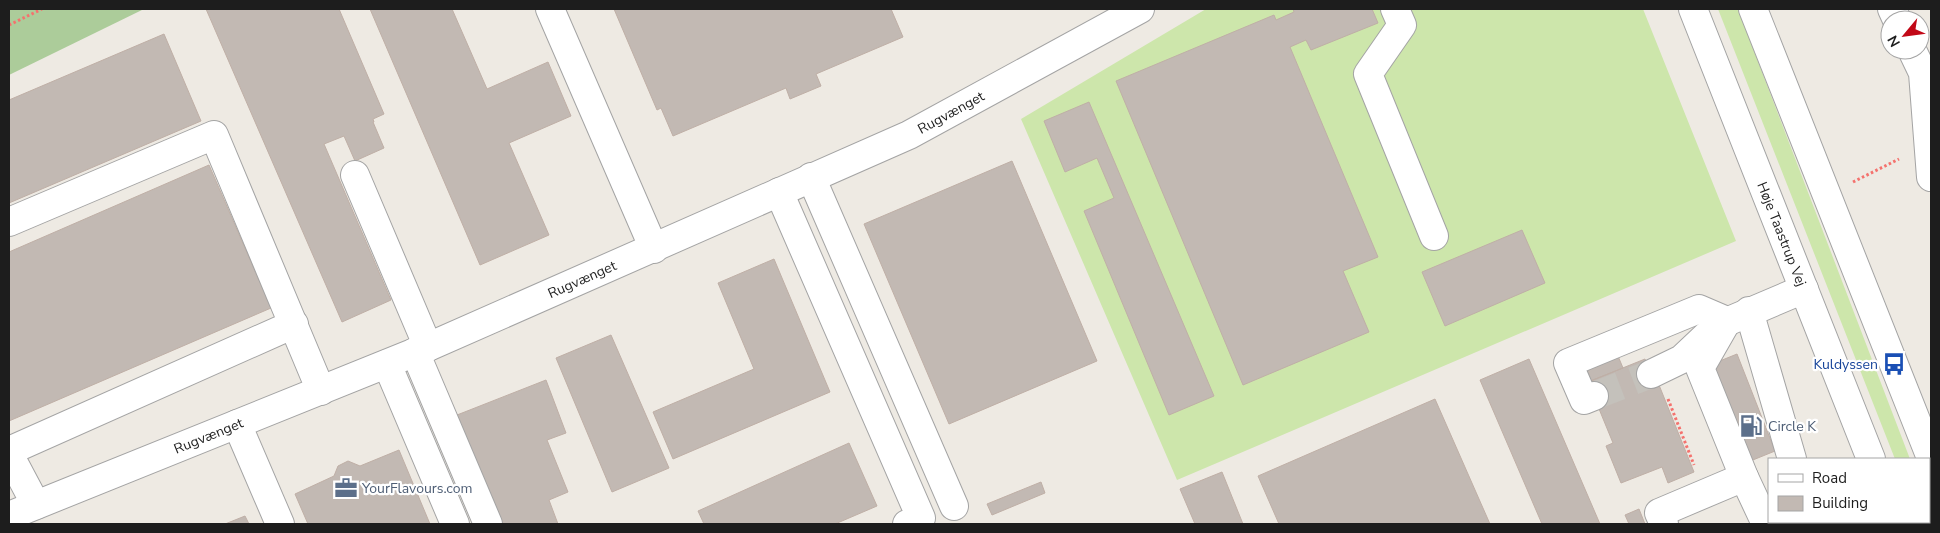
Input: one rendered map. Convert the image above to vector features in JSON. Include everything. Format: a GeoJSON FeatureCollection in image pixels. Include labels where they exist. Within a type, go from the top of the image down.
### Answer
{"type":"FeatureCollection","features":[{"type":"Feature","properties":{"kind":"street"},"geometry":{"type":"LineString","coordinates":[[550,9],[654,249]]}},
{"type":"Feature","properties":{"kind":"street","name":"Rugvænget"},"geometry":{"type":"LineString","coordinates":[[9,516],[422,350],[909,135],[1140,9]]}},
{"type":"Feature","properties":{"kind":"street"},"geometry":{"type":"LineString","coordinates":[[1395,9],[1402,25],[1368,74],[1434,236]]}},
{"type":"Feature","properties":{"kind":"street","name":"Høje Taastrup Vej"},"geometry":{"type":"LineString","coordinates":[[1693,9],[1871,458]]}},
{"type":"Feature","properties":{"kind":"street"},"geometry":{"type":"LineString","coordinates":[[1753,9],[1931,458]]}},
{"type":"Feature","properties":{"kind":"street"},"geometry":{"type":"LineString","coordinates":[[1917,60],[1923,73],[1931,178]]}},
{"type":"Feature","properties":{"kind":"street"},"geometry":{"type":"LineString","coordinates":[[9,222],[214,135],[321,391]]}},
{"type":"Feature","properties":{"kind":"street"},"geometry":{"type":"LineString","coordinates":[[355,175],[488,524]]}},
{"type":"Feature","properties":{"kind":"street"},"geometry":{"type":"LineString","coordinates":[[811,178],[954,506]]}},
{"type":"Feature","properties":{"kind":"street"},"geometry":{"type":"LineString","coordinates":[[779,192],[921,518],[907,524]]}},
{"type":"Feature","properties":{"kind":"street"},"geometry":{"type":"LineString","coordinates":[[1658,384],[1717,326],[1804,289]]}},
{"type":"Feature","properties":{"kind":"street"},"geometry":{"type":"LineString","coordinates":[[1594,396],[1584,400],[1568,363],[1699,309],[1738,316]]}},
{"type":"Feature","properties":{"kind":"street"},"geometry":{"type":"LineString","coordinates":[[1738,316],[1792,458]]}},
{"type":"Feature","properties":{"kind":"street"},"geometry":{"type":"LineString","coordinates":[[1738,316],[1700,368],[1744,477],[1766,524]]}},
{"type":"Feature","properties":{"kind":"street"},"geometry":{"type":"LineString","coordinates":[[36,505],[9,453],[294,324]]}},
{"type":"Feature","properties":{"kind":"street"},"geometry":{"type":"LineString","coordinates":[[387,364],[456,524]]}},
{"type":"Feature","properties":{"kind":"street"},"geometry":{"type":"LineString","coordinates":[[237,424],[280,524]]}},
{"type":"Feature","properties":{"kind":"street"},"geometry":{"type":"LineString","coordinates":[[1664,524],[1659,513],[1744,477]]}},
{"type":"Feature","properties":{"kind":"path"},"geometry":{"type":"LineString","coordinates":[[9,25],[42,9]]}},
{"type":"Feature","properties":{"kind":"path"},"geometry":{"type":"LineString","coordinates":[[1852,182],[1928,144]]}},
{"type":"Feature","properties":{"kind":"path"},"geometry":{"type":"LineString","coordinates":[[1658,384],[1706,493]]}},
{"type":"Feature","properties":{"kind":"green space"},"geometry":{"type":"Polygon","coordinates":[[[9,9],[144,9],[9,75],[9,9]]]}},
{"type":"Feature","properties":{"kind":"green space"},"geometry":{"type":"Polygon","coordinates":[[[1206,9],[1643,9],[1736,241],[1177,480],[1021,119],[1206,9]]]}},
{"type":"Feature","properties":{"kind":"green space"},"geometry":{"type":"Polygon","coordinates":[[[1718,9],[1738,9],[1910,458],[1895,458],[1718,9]]]}},
{"type":"Feature","properties":{"kind":"building"},"geometry":{"type":"Polygon","coordinates":[[[206,9],[339,9],[384,114],[373,119],[373,122],[384,148],[355,161],[344,136],[324,144],[391,300],[342,322],[206,9]]]}},
{"type":"Feature","properties":{"kind":"building"},"geometry":{"type":"Polygon","coordinates":[[[370,9],[452,9],[487,89],[548,62],[571,116],[509,143],[549,235],[480,265],[370,9]]]}},
{"type":"Feature","properties":{"kind":"building"},"geometry":{"type":"Polygon","coordinates":[[[614,9],[891,9],[903,37],[816,74],[821,86],[790,99],[786,88],[673,136],[661,108],[657,110],[614,9]]]}},
{"type":"Feature","properties":{"kind":"building"},"geometry":{"type":"Polygon","coordinates":[[[1293,9],[1372,9],[1378,23],[1311,50],[1306,40],[1290,47],[1378,257],[1343,271],[1369,332],[1243,385],[1116,81],[1274,15],[1276,20],[1294,12],[1293,9]]]}},
{"type":"Feature","properties":{"kind":"building"},"geometry":{"type":"Polygon","coordinates":[[[164,34],[201,121],[9,203],[9,100],[164,34]]]}},
{"type":"Feature","properties":{"kind":"building"},"geometry":{"type":"Polygon","coordinates":[[[1089,102],[1214,396],[1169,415],[1084,211],[1114,198],[1097,158],[1065,172],[1044,121],[1089,102]]]}},
{"type":"Feature","properties":{"kind":"building"},"geometry":{"type":"Polygon","coordinates":[[[1012,161],[1097,361],[949,424],[864,224],[1012,161]]]}},
{"type":"Feature","properties":{"kind":"building"},"geometry":{"type":"Polygon","coordinates":[[[209,165],[271,308],[9,421],[9,252],[209,165]]]}},
{"type":"Feature","properties":{"kind":"building"},"geometry":{"type":"Polygon","coordinates":[[[1522,230],[1545,283],[1445,326],[1422,272],[1522,230]]]}},
{"type":"Feature","properties":{"kind":"building"},"geometry":{"type":"Polygon","coordinates":[[[774,259],[830,392],[673,459],[653,412],[754,369],[718,283],[774,259]]]}},
{"type":"Feature","properties":{"kind":"building"},"geometry":{"type":"Polygon","coordinates":[[[611,335],[669,468],[612,492],[556,358],[611,335]]]}},
{"type":"Feature","properties":{"kind":"building"},"geometry":{"type":"Polygon","coordinates":[[[1737,354],[1775,451],[1743,464],[1705,367],[1737,354]]]}},
{"type":"Feature","properties":{"kind":"building"},"geometry":{"type":"Polygon","coordinates":[[[1618,356],[1623,368],[1588,382],[1583,370],[1618,356]]]}},
{"type":"Feature","properties":{"kind":"building"},"geometry":{"type":"Polygon","coordinates":[[[1529,359],[1600,524],[1542,524],[1480,380],[1529,359]]]}},
{"type":"Feature","properties":{"kind":"building"},"geometry":{"type":"Polygon","coordinates":[[[1645,359],[1651,374],[1657,380],[1694,472],[1668,483],[1662,467],[1621,483],[1606,446],[1613,443],[1588,382],[1645,359]]]}},
{"type":"Feature","properties":{"kind":"building"},"geometry":{"type":"Polygon","coordinates":[[[546,380],[566,433],[547,440],[568,492],[549,500],[558,524],[501,524],[457,415],[546,380]]]}},
{"type":"Feature","properties":{"kind":"building"},"geometry":{"type":"Polygon","coordinates":[[[1435,399],[1490,524],[1279,524],[1258,476],[1435,399]]]}},
{"type":"Feature","properties":{"kind":"building"},"geometry":{"type":"Polygon","coordinates":[[[849,443],[877,506],[835,524],[704,524],[698,511],[849,443]]]}},
{"type":"Feature","properties":{"kind":"building"},"geometry":{"type":"Polygon","coordinates":[[[399,450],[430,524],[308,524],[295,494],[334,476],[338,466],[348,461],[360,466],[399,450]]]}},
{"type":"Feature","properties":{"kind":"building"},"geometry":{"type":"Polygon","coordinates":[[[1222,472],[1243,524],[1195,524],[1180,489],[1222,472]]]}},
{"type":"Feature","properties":{"kind":"building"},"geometry":{"type":"Polygon","coordinates":[[[1041,482],[1045,493],[992,515],[987,504],[1041,482]]]}},
{"type":"Feature","properties":{"kind":"building"},"geometry":{"type":"Polygon","coordinates":[[[1639,509],[1645,524],[1629,524],[1625,515],[1639,509]]]}},
{"type":"Feature","properties":{"kind":"building"},"geometry":{"type":"Polygon","coordinates":[[[245,516],[249,524],[225,524],[245,516]]]}},
{"type":"Feature","properties":{"kind":"tunnel"},"geometry":{"type":"LineString","coordinates":[[1594,396],[1651,374]]}},
{"type":"Feature","properties":{"kind":"place","name":"Kuldyssen"},"geometry":{"type":"Point","coordinates":[1894,364]}},
{"type":"Feature","properties":{"kind":"place","name":"Circle K"},"geometry":{"type":"Point","coordinates":[1751,426]}},
{"type":"Feature","properties":{"kind":"place","name":"YourFlavours.com"},"geometry":{"type":"Point","coordinates":[346,488]}}]}
